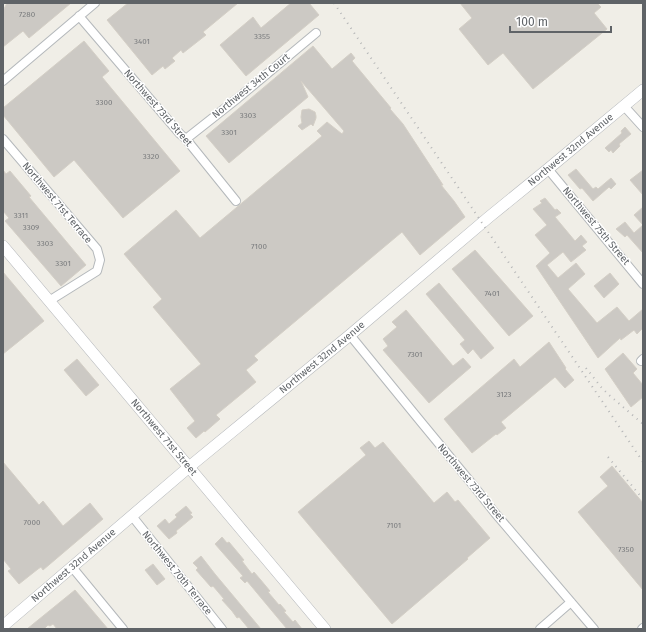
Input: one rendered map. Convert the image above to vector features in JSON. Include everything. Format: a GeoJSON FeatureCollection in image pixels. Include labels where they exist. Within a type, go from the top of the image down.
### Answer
{"type":"FeatureCollection","features":[{"type":"Feature","properties":{"kind":"main road","name":"Northwest 32nd Avenue"},"geometry":{"type":"LineString","coordinates":[[4,626],[189,467],[350,335],[489,217],[643,90]]}},
{"type":"Feature","properties":{"kind":"main road","name":"Northwest 71st Street"},"geometry":{"type":"LineString","coordinates":[[3,246],[325,629]]}},
{"type":"Feature","properties":{"kind":"street"},"geometry":{"type":"LineString","coordinates":[[3,81],[96,3]]}},
{"type":"Feature","properties":{"kind":"street","name":"Northwest 73rd Street"},"geometry":{"type":"LineString","coordinates":[[79,16],[180,134],[186,139],[236,202]]}},
{"type":"Feature","properties":{"kind":"street","name":"Northwest 34th Court"},"geometry":{"type":"LineString","coordinates":[[186,139],[316,33]]}},
{"type":"Feature","properties":{"kind":"street"},"geometry":{"type":"LineString","coordinates":[[624,106],[643,127]]}},
{"type":"Feature","properties":{"kind":"street","name":"Northwest 71st Terrace"},"geometry":{"type":"LineString","coordinates":[[3,139],[97,249],[100,260],[97,271],[49,301]]}},
{"type":"Feature","properties":{"kind":"street","name":"Northwest 75th Street"},"geometry":{"type":"LineString","coordinates":[[548,169],[643,284]]}},
{"type":"Feature","properties":{"kind":"street","name":"Northwest 73rd Street"},"geometry":{"type":"LineString","coordinates":[[350,335],[474,485],[495,513],[594,629]]}},
{"type":"Feature","properties":{"kind":"street","name":"Northwest 70th Terrace"},"geometry":{"type":"LineString","coordinates":[[132,516],[222,629]]}},
{"type":"Feature","properties":{"kind":"street"},"geometry":{"type":"LineString","coordinates":[[72,567],[123,629]]}},
{"type":"Feature","properties":{"kind":"street"},"geometry":{"type":"LineString","coordinates":[[540,629],[571,602]]}},
{"type":"Feature","properties":{"kind":"building"},"geometry":{"type":"Polygon","coordinates":[[[7,3],[71,3],[29,38],[23,31],[3,47],[3,11],[7,3]]]}},
{"type":"Feature","properties":{"kind":"building"},"geometry":{"type":"Polygon","coordinates":[[[128,3],[238,3],[203,32],[206,35],[183,53],[181,50],[172,58],[175,61],[165,69],[163,66],[152,75],[107,20],[128,3]]]}},
{"type":"Feature","properties":{"kind":"building"},"geometry":{"type":"Polygon","coordinates":[[[291,3],[309,3],[319,15],[246,76],[220,45],[253,17],[261,28],[291,3]]]}},
{"type":"Feature","properties":{"kind":"building"},"geometry":{"type":"Polygon","coordinates":[[[460,3],[597,3],[601,7],[594,13],[607,29],[533,89],[503,53],[488,65],[459,29],[472,18],[460,3]]]}},
{"type":"Feature","properties":{"kind":"building"},"geometry":{"type":"Polygon","coordinates":[[[84,41],[109,71],[102,77],[180,171],[123,218],[74,160],[54,177],[3,115],[3,108],[84,41]]]}},
{"type":"Feature","properties":{"kind":"building"},"geometry":{"type":"Polygon","coordinates":[[[313,46],[332,69],[351,53],[355,58],[352,61],[403,124],[443,185],[441,185],[465,217],[420,255],[402,232],[254,356],[258,360],[246,370],[256,382],[216,415],[220,419],[196,438],[187,428],[195,421],[170,389],[201,364],[153,307],[162,299],[124,254],[176,210],[200,238],[322,136],[317,131],[327,122],[342,134],[344,131],[301,81],[308,97],[229,163],[206,136],[313,46]]]}},
{"type":"Feature","properties":{"kind":"building"},"geometry":{"type":"Polygon","coordinates":[[[309,109],[315,112],[316,118],[313,126],[311,124],[302,130],[298,126],[302,123],[302,110],[309,109]]]}},
{"type":"Feature","properties":{"kind":"building"},"geometry":{"type":"Polygon","coordinates":[[[625,127],[631,134],[619,144],[620,146],[613,153],[611,150],[609,152],[605,148],[622,133],[621,131],[625,127]]]}},
{"type":"Feature","properties":{"kind":"building"},"geometry":{"type":"Polygon","coordinates":[[[576,169],[593,189],[596,187],[598,189],[611,178],[616,184],[611,189],[609,187],[593,201],[568,175],[576,169]]]}},
{"type":"Feature","properties":{"kind":"building"},"geometry":{"type":"Polygon","coordinates":[[[3,170],[6,174],[10,171],[31,196],[29,197],[86,265],[61,286],[5,221],[9,218],[3,211],[3,170]]]}},
{"type":"Feature","properties":{"kind":"building"},"geometry":{"type":"Polygon","coordinates":[[[643,170],[643,195],[630,180],[643,170]]]}},
{"type":"Feature","properties":{"kind":"building"},"geometry":{"type":"Polygon","coordinates":[[[545,198],[555,210],[557,209],[561,213],[555,217],[575,241],[581,235],[587,242],[582,246],[586,250],[571,262],[563,252],[547,265],[558,278],[576,263],[585,274],[568,289],[597,323],[617,307],[629,321],[643,309],[643,328],[637,334],[634,330],[621,340],[620,338],[598,358],[536,266],[550,253],[535,235],[547,225],[533,209],[542,203],[540,201],[545,198]]]}},
{"type":"Feature","properties":{"kind":"building"},"geometry":{"type":"Polygon","coordinates":[[[643,207],[643,225],[634,215],[643,207]]]}},
{"type":"Feature","properties":{"kind":"building"},"geometry":{"type":"Polygon","coordinates":[[[625,222],[634,233],[643,225],[643,253],[627,235],[625,237],[616,229],[625,222]]]}},
{"type":"Feature","properties":{"kind":"building"},"geometry":{"type":"Polygon","coordinates":[[[475,250],[533,316],[509,336],[452,269],[475,250]]]}},
{"type":"Feature","properties":{"kind":"building"},"geometry":{"type":"Polygon","coordinates":[[[3,272],[44,321],[3,354],[3,272]]]}},
{"type":"Feature","properties":{"kind":"building"},"geometry":{"type":"Polygon","coordinates":[[[610,273],[619,284],[604,298],[594,286],[610,273]]]}},
{"type":"Feature","properties":{"kind":"building"},"geometry":{"type":"Polygon","coordinates":[[[439,283],[494,348],[481,359],[473,349],[468,354],[460,344],[465,340],[426,294],[439,283]]]}},
{"type":"Feature","properties":{"kind":"building"},"geometry":{"type":"Polygon","coordinates":[[[406,310],[453,366],[463,358],[471,367],[429,403],[383,350],[388,346],[383,339],[397,327],[392,322],[406,310]]]}},
{"type":"Feature","properties":{"kind":"building"},"geometry":{"type":"Polygon","coordinates":[[[549,342],[566,368],[565,369],[574,380],[565,388],[555,377],[501,422],[506,428],[472,453],[444,419],[514,359],[520,367],[549,342]]]}},
{"type":"Feature","properties":{"kind":"building"},"geometry":{"type":"Polygon","coordinates":[[[623,353],[637,369],[633,373],[643,385],[643,397],[631,407],[605,369],[623,353]]]}},
{"type":"Feature","properties":{"kind":"building"},"geometry":{"type":"Polygon","coordinates":[[[77,359],[99,385],[86,396],[64,370],[77,359]]]}},
{"type":"Feature","properties":{"kind":"building"},"geometry":{"type":"Polygon","coordinates":[[[369,441],[375,448],[383,442],[434,503],[447,492],[455,502],[458,500],[490,538],[467,558],[468,559],[392,624],[298,512],[366,455],[360,448],[369,441]]]}},
{"type":"Feature","properties":{"kind":"building"},"geometry":{"type":"Polygon","coordinates":[[[3,462],[39,505],[43,501],[63,526],[90,503],[103,519],[43,570],[41,567],[19,584],[8,571],[11,569],[3,559],[3,462]]]}},
{"type":"Feature","properties":{"kind":"building"},"geometry":{"type":"Polygon","coordinates":[[[612,466],[643,503],[643,590],[578,512],[608,486],[600,477],[612,466]]]}},
{"type":"Feature","properties":{"kind":"building"},"geometry":{"type":"Polygon","coordinates":[[[186,506],[192,513],[190,514],[193,517],[169,539],[157,526],[165,519],[169,524],[177,517],[175,515],[186,506]]]}},
{"type":"Feature","properties":{"kind":"building"},"geometry":{"type":"Polygon","coordinates":[[[222,537],[227,543],[229,542],[244,560],[242,561],[252,574],[254,572],[270,591],[268,592],[286,611],[284,612],[293,622],[295,620],[302,629],[287,629],[247,581],[245,583],[240,578],[243,576],[215,544],[222,537]]]}},
{"type":"Feature","properties":{"kind":"building"},"geometry":{"type":"Polygon","coordinates":[[[201,556],[261,629],[249,629],[239,617],[237,618],[213,586],[211,587],[196,570],[198,568],[193,563],[201,556]]]}},
{"type":"Feature","properties":{"kind":"building"},"geometry":{"type":"Polygon","coordinates":[[[153,564],[165,579],[157,585],[145,570],[153,564]]]}},
{"type":"Feature","properties":{"kind":"building"},"geometry":{"type":"Polygon","coordinates":[[[75,590],[108,629],[57,629],[53,624],[50,626],[48,625],[44,629],[27,629],[75,590]]]}},
{"type":"Feature","properties":{"kind":"railway"},"geometry":{"type":"LineString","coordinates":[[334,3],[643,462]]}},
{"type":"Feature","properties":{"kind":"railway"},"geometry":{"type":"LineString","coordinates":[[586,368],[609,395],[643,424]]}},
{"type":"Feature","properties":{"kind":"railway"},"geometry":{"type":"LineString","coordinates":[[608,457],[643,499]]}}]}
